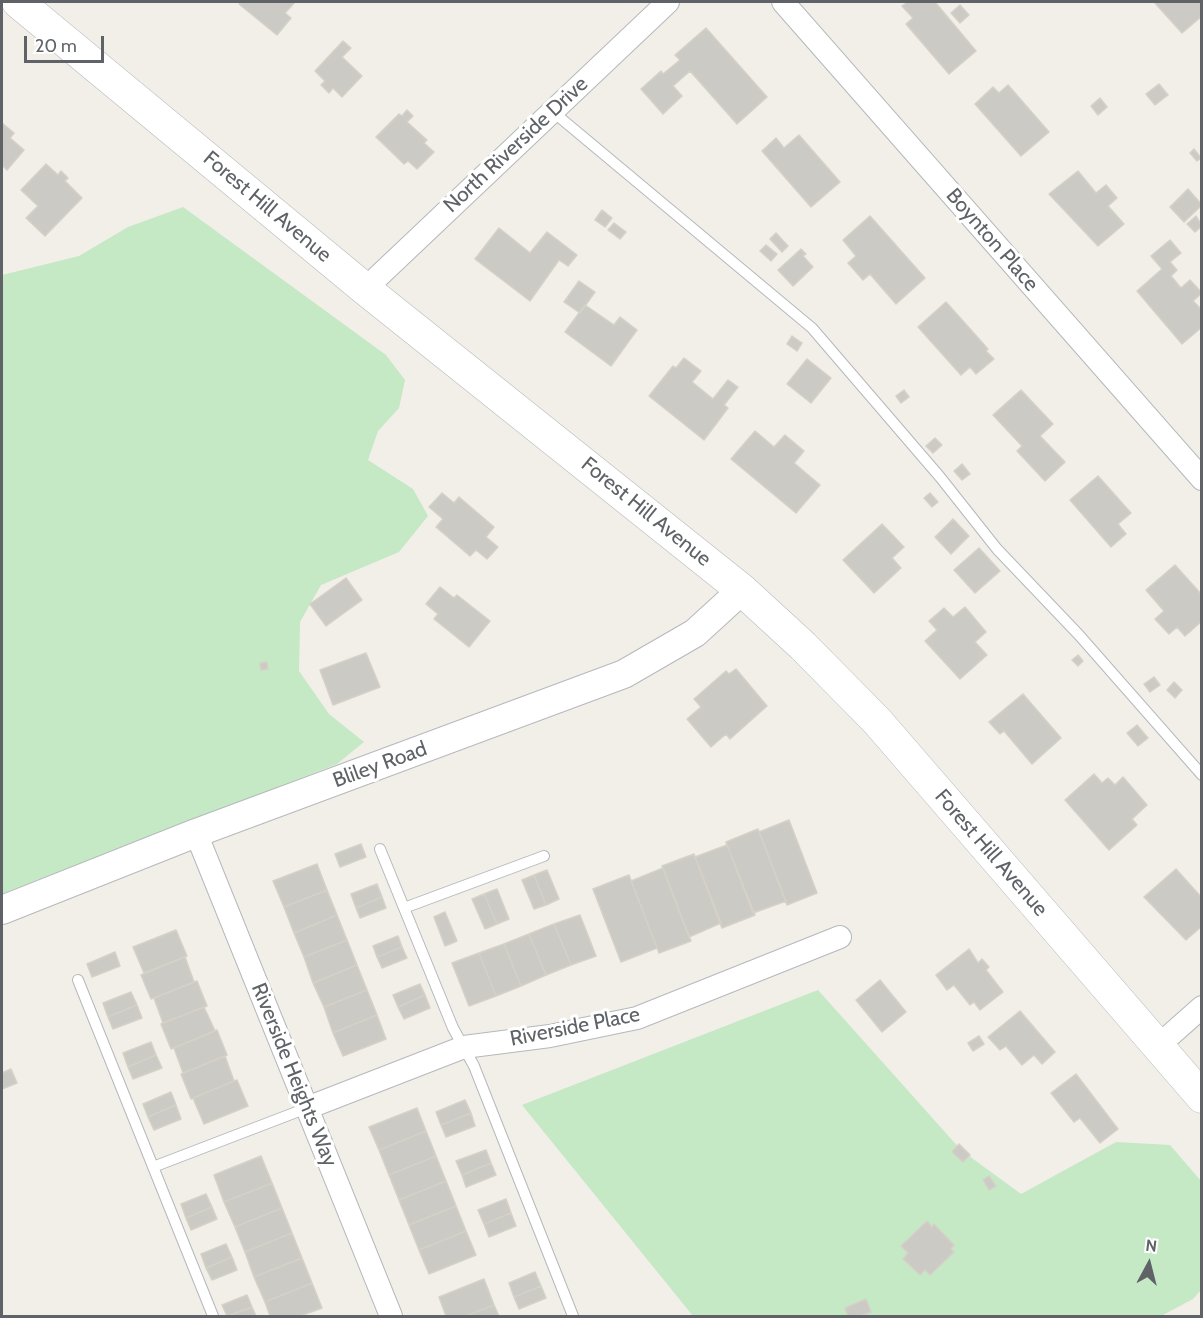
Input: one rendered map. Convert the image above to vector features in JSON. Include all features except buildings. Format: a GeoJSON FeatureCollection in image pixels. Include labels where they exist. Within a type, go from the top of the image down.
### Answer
{"type":"FeatureCollection","features":[{"type":"Feature","properties":{"kind":"main road","name":"Forest Hill Avenue"},"geometry":{"type":"LineString","coordinates":[[18,2],[365,289],[742,590],[803,646],[877,721],[1202,1097]]}},
{"type":"Feature","properties":{"kind":"street","name":"North Riverside Drive"},"geometry":{"type":"LineString","coordinates":[[365,289],[668,2]]}},
{"type":"Feature","properties":{"kind":"street","name":"Boynton Place"},"geometry":{"type":"LineString","coordinates":[[783,2],[1202,479]]}},
{"type":"Feature","properties":{"kind":"street","name":"Bliley Road"},"geometry":{"type":"LineString","coordinates":[[2,910],[196,833],[624,674],[695,633],[742,590]]}},
{"type":"Feature","properties":{"kind":"street","name":"Riverside Heights Way"},"geometry":{"type":"LineString","coordinates":[[196,833],[391,1317]]}},
{"type":"Feature","properties":{"kind":"street","name":"Riverside Place"},"geometry":{"type":"LineString","coordinates":[[307,1108],[464,1047],[550,1036],[637,1018],[840,937]]}},
{"type":"Feature","properties":{"kind":"street"},"geometry":{"type":"LineString","coordinates":[[1158,1046],[1202,1007]]}},
{"type":"Feature","properties":{"kind":"lane"},"geometry":{"type":"LineString","coordinates":[[552,111],[812,328],[940,477],[997,549],[1079,635],[1202,775]]}},
{"type":"Feature","properties":{"kind":"lane"},"geometry":{"type":"LineString","coordinates":[[380,849],[453,1028],[474,1065],[573,1317]]}},
{"type":"Feature","properties":{"kind":"lane"},"geometry":{"type":"LineString","coordinates":[[404,908],[543,856]]}},
{"type":"Feature","properties":{"kind":"lane"},"geometry":{"type":"LineString","coordinates":[[78,980],[213,1317]]}},
{"type":"Feature","properties":{"kind":"lane"},"geometry":{"type":"LineString","coordinates":[[153,1167],[307,1108]]}},
{"type":"Feature","properties":{"kind":"green space"},"geometry":{"type":"Polygon","coordinates":[[[183,207],[386,355],[405,380],[399,408],[378,431],[368,460],[413,489],[428,516],[399,552],[321,585],[300,622],[299,671],[329,714],[364,742],[337,764],[2,894],[2,275],[79,256],[128,227],[183,207]]]}},
{"type":"Feature","properties":{"kind":"green space"},"geometry":{"type":"Polygon","coordinates":[[[818,990],[961,1150],[1021,1194],[1116,1142],[1170,1145],[1201,1181],[1201,1290],[1193,1299],[1161,1316],[693,1316],[522,1105],[818,990]]]}}]}
